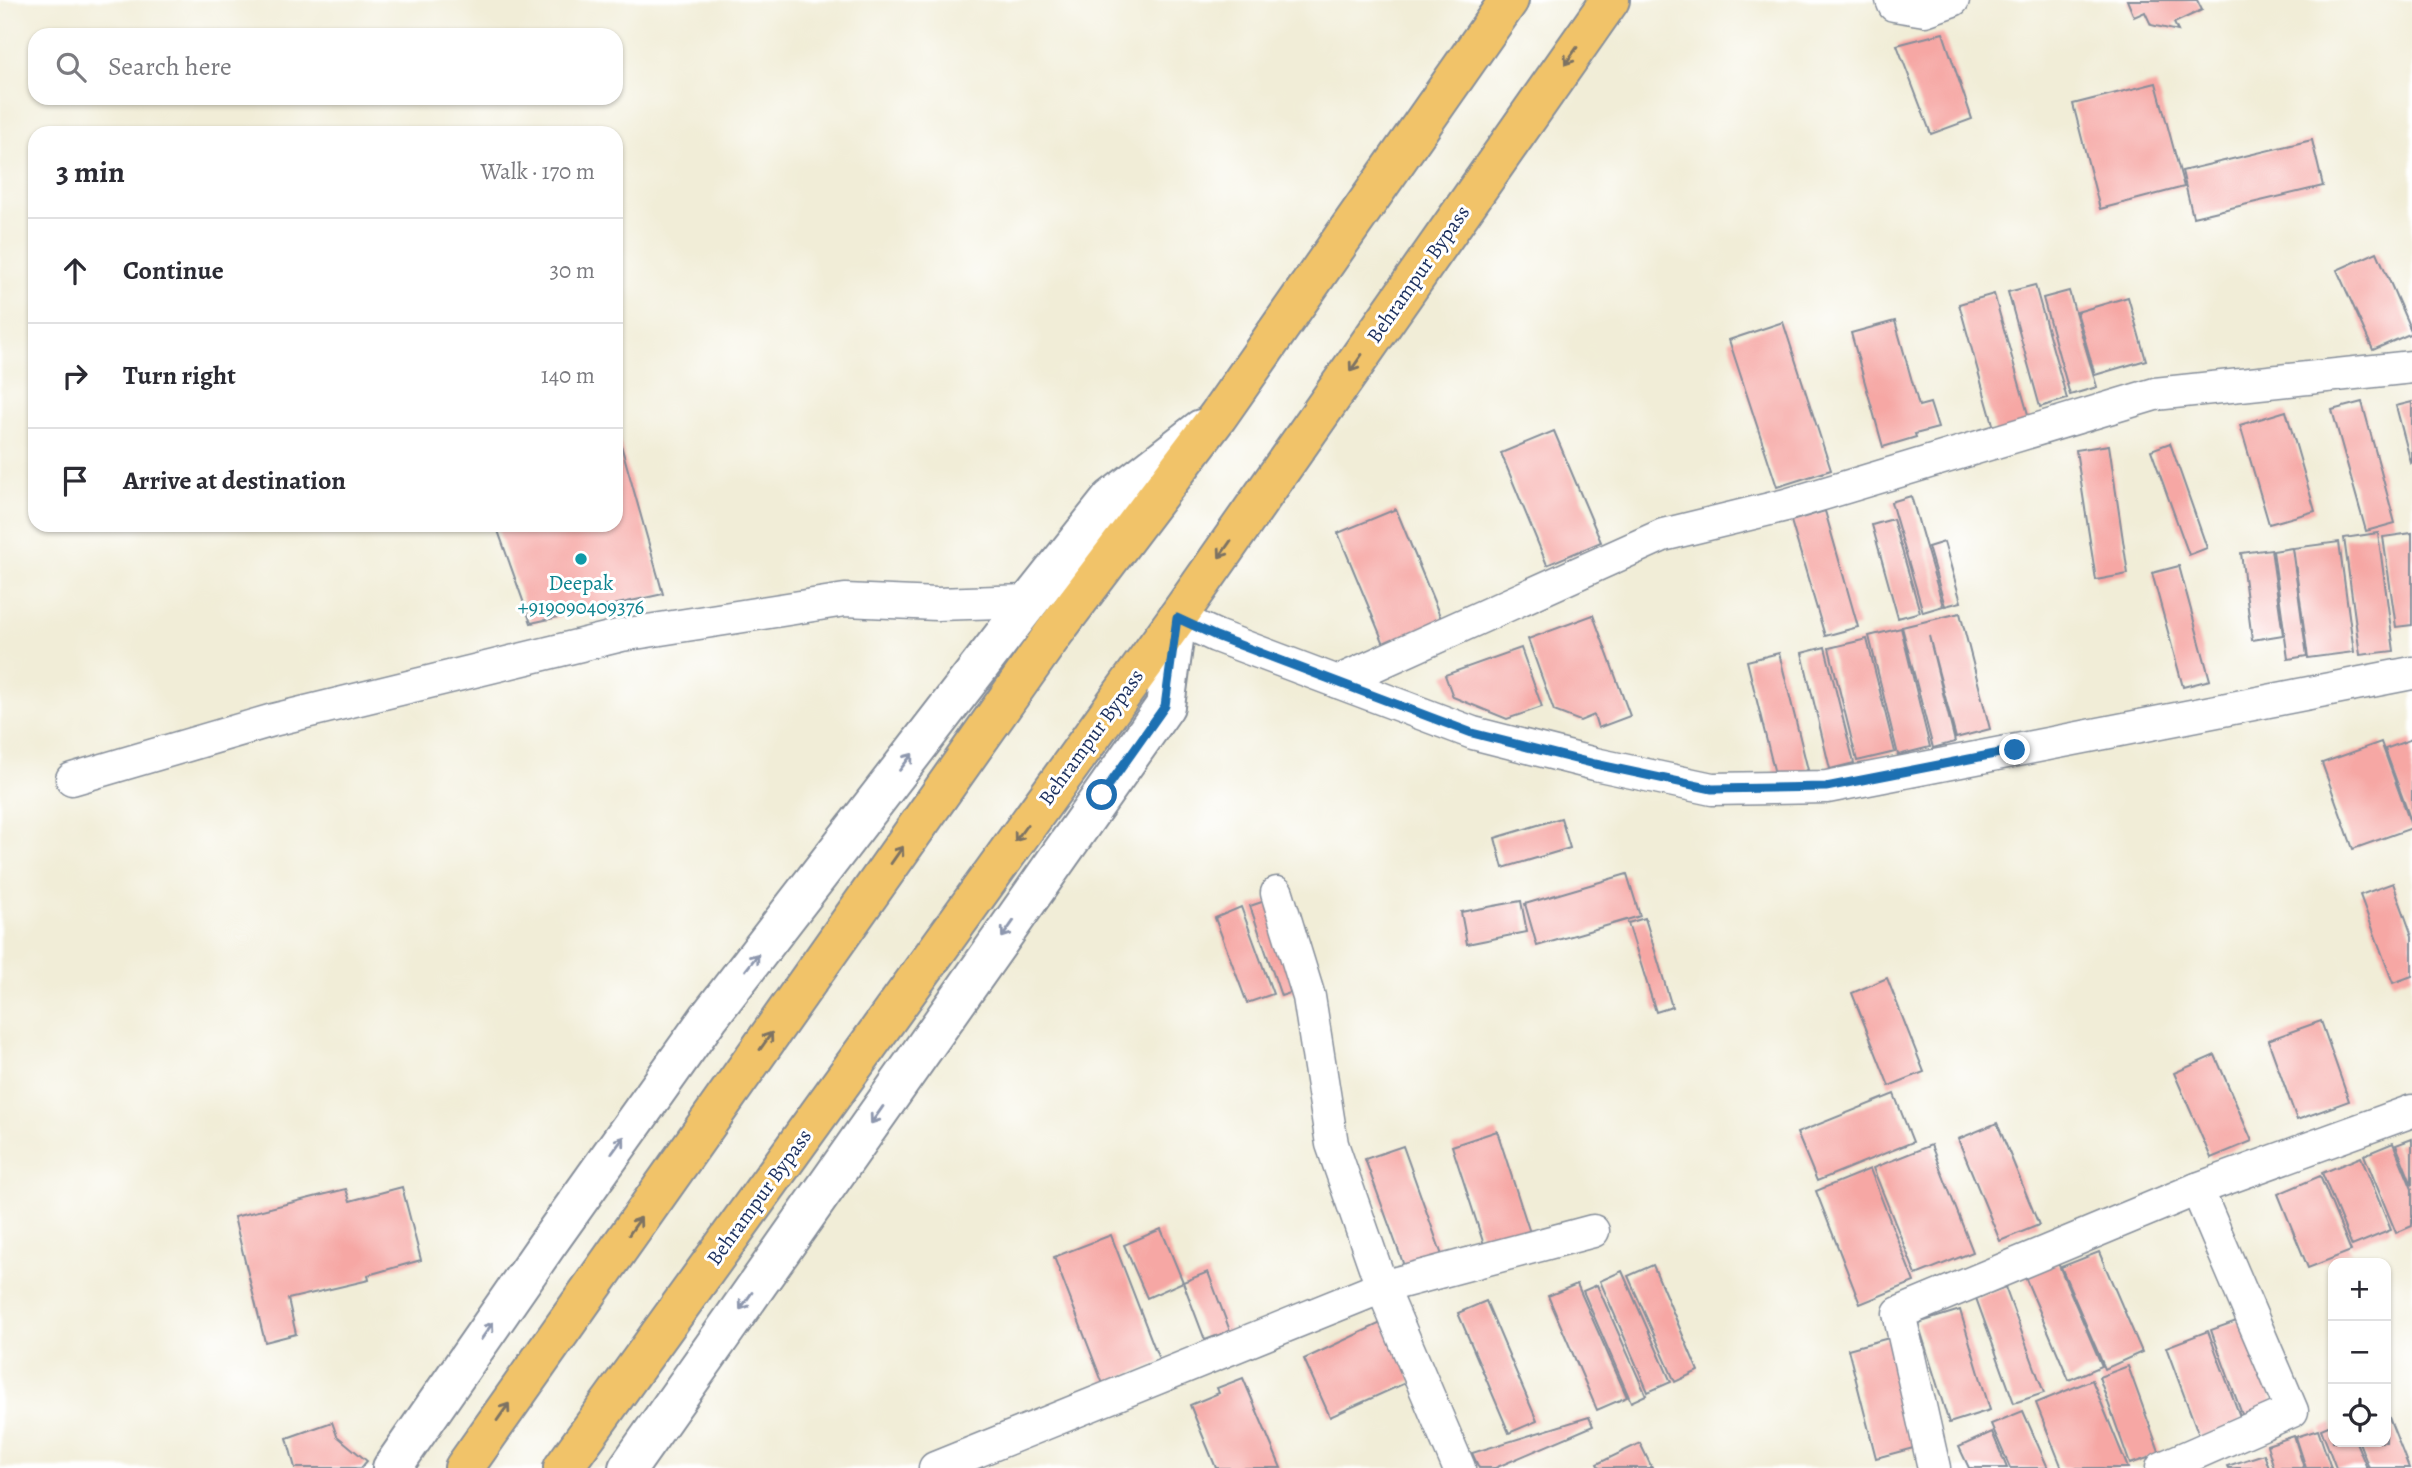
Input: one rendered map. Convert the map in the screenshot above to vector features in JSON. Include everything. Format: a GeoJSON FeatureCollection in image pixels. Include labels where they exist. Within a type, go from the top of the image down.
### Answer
{"type":"FeatureCollection","features":[{"type":"Feature","properties":{"kind":"highway"},"geometry":{"type":"LineString","coordinates":[[464,1468],[1056,630],[1218,416],[1510,0]]}},
{"type":"Feature","properties":{"kind":"highway","name":"Behrampur Bypass"},"geometry":{"type":"LineString","coordinates":[[563,1468],[1177,618],[1610,0]]}},
{"type":"Feature","properties":{"kind":"street"},"geometry":{"type":"LineString","coordinates":[[1892,0],[1894,5],[1925,10],[1953,0]]}},
{"type":"Feature","properties":{"kind":"street"},"geometry":{"type":"LineString","coordinates":[[1337,682],[1662,536],[1786,505],[2155,394],[2412,368]]}},
{"type":"Feature","properties":{"kind":"street"},"geometry":{"type":"LineString","coordinates":[[392,1468],[709,1017],[1030,601],[1111,499],[1218,416]]}},
{"type":"Feature","properties":{"kind":"street"},"geometry":{"type":"LineString","coordinates":[[72,779],[273,720],[622,635],[845,600],[936,604],[1030,601]]}},
{"type":"Feature","properties":{"kind":"street"},"geometry":{"type":"LineString","coordinates":[[628,1468],[1165,706],[1177,618],[1216,636],[1472,733],[1595,764],[1712,789],[1826,787],[2412,673]]}},
{"type":"Feature","properties":{"kind":"street"},"geometry":{"type":"LineString","coordinates":[[1277,893],[1310,997],[1332,1144],[1382,1287],[1459,1468]]}},
{"type":"Feature","properties":{"kind":"street"},"geometry":{"type":"LineString","coordinates":[[1934,1468],[1899,1313],[2197,1189],[2412,1111]]}},
{"type":"Feature","properties":{"kind":"street"},"geometry":{"type":"LineString","coordinates":[[2162,1468],[2292,1411],[2197,1189]]}},
{"type":"Feature","properties":{"kind":"street"},"geometry":{"type":"LineString","coordinates":[[935,1468],[1382,1287],[1593,1231]]}},
{"type":"Feature","properties":{"kind":"building"},"geometry":{"type":"Polygon","coordinates":[[[2127,0],[2197,0],[2202,10],[2174,23],[2178,31],[2151,25],[2145,12],[2134,17],[2127,0]]]}},
{"type":"Feature","properties":{"kind":"building"},"geometry":{"type":"Polygon","coordinates":[[[1943,33],[1972,119],[1931,134],[1897,45],[1943,33]]]}},
{"type":"Feature","properties":{"kind":"building"},"geometry":{"type":"Polygon","coordinates":[[[2156,83],[2184,187],[2100,209],[2073,104],[2156,83]]]}},
{"type":"Feature","properties":{"kind":"building"},"geometry":{"type":"Polygon","coordinates":[[[2312,140],[2323,186],[2193,217],[2182,171],[2312,140]]]}},
{"type":"Feature","properties":{"kind":"building"},"geometry":{"type":"Polygon","coordinates":[[[2377,252],[2412,333],[2373,350],[2337,270],[2377,252]]]}},
{"type":"Feature","properties":{"kind":"building"},"geometry":{"type":"Polygon","coordinates":[[[2035,285],[2067,399],[2040,407],[2008,292],[2035,285]]]}},
{"type":"Feature","properties":{"kind":"building"},"geometry":{"type":"Polygon","coordinates":[[[2069,291],[2097,387],[2070,395],[2043,298],[2069,291]]]}},
{"type":"Feature","properties":{"kind":"building"},"geometry":{"type":"Polygon","coordinates":[[[1994,294],[2031,425],[1996,435],[1959,304],[1994,294]]]}},
{"type":"Feature","properties":{"kind":"building"},"geometry":{"type":"Polygon","coordinates":[[[2128,297],[2146,360],[2095,375],[2077,312],[2128,297]]]}},
{"type":"Feature","properties":{"kind":"building"},"geometry":{"type":"Polygon","coordinates":[[[1895,321],[1919,406],[1930,403],[1938,428],[1883,447],[1851,333],[1895,321]]]}},
{"type":"Feature","properties":{"kind":"building"},"geometry":{"type":"Polygon","coordinates":[[[1783,322],[1831,470],[1777,487],[1729,340],[1783,322]]]}},
{"type":"Feature","properties":{"kind":"building"},"geometry":{"type":"Polygon","coordinates":[[[2362,402],[2395,523],[2366,531],[2332,410],[2362,402]]]}},
{"type":"Feature","properties":{"kind":"building"},"geometry":{"type":"Polygon","coordinates":[[[2412,402],[2412,462],[2411,463],[2396,406],[2412,402]]]}},
{"type":"Feature","properties":{"kind":"building"},"geometry":{"type":"Polygon","coordinates":[[[2286,411],[2315,511],[2269,524],[2240,425],[2286,411]]]}},
{"type":"Feature","properties":{"kind":"building"},"geometry":{"type":"Polygon","coordinates":[[[1554,431],[1601,542],[1547,565],[1501,453],[1554,431]]]}},
{"type":"Feature","properties":{"kind":"building"},"geometry":{"type":"Polygon","coordinates":[[[2170,443],[2207,548],[2189,555],[2151,450],[2170,443]]]}},
{"type":"Feature","properties":{"kind":"building"},"geometry":{"type":"Polygon","coordinates":[[[2109,445],[2128,574],[2096,580],[2076,450],[2109,445]]]}},
{"type":"Feature","properties":{"kind":"building","name":"Deepak +919090409376"},"geometry":{"type":"Polygon","coordinates":[[[623,452],[663,594],[531,623],[498,532],[623,532],[623,452]]]}},
{"type":"Feature","properties":{"kind":"building"},"geometry":{"type":"Polygon","coordinates":[[[1911,496],[1943,606],[1923,612],[1891,502],[1911,496]]]}},
{"type":"Feature","properties":{"kind":"building"},"geometry":{"type":"Polygon","coordinates":[[[1396,509],[1442,621],[1384,644],[1338,533],[1396,509]]]}},
{"type":"Feature","properties":{"kind":"building"},"geometry":{"type":"Polygon","coordinates":[[[1825,511],[1858,627],[1825,636],[1791,521],[1825,511]]]}},
{"type":"Feature","properties":{"kind":"building"},"geometry":{"type":"Polygon","coordinates":[[[1893,519],[1920,612],[1898,618],[1872,525],[1893,519]]]}},
{"type":"Feature","properties":{"kind":"building"},"geometry":{"type":"Polygon","coordinates":[[[2378,533],[2394,651],[2360,655],[2344,538],[2378,533]]]}},
{"type":"Feature","properties":{"kind":"building"},"geometry":{"type":"Polygon","coordinates":[[[2412,533],[2412,625],[2396,627],[2383,537],[2412,533]]]}},
{"type":"Feature","properties":{"kind":"building"},"geometry":{"type":"Polygon","coordinates":[[[1944,542],[1961,602],[1945,606],[1928,547],[1944,542]]]}},
{"type":"Feature","properties":{"kind":"building"},"geometry":{"type":"Polygon","coordinates":[[[2339,542],[2354,652],[2308,658],[2293,548],[2339,542]]]}},
{"type":"Feature","properties":{"kind":"building"},"geometry":{"type":"Polygon","coordinates":[[[2292,548],[2307,656],[2288,659],[2273,551],[2292,548]]]}},
{"type":"Feature","properties":{"kind":"building"},"geometry":{"type":"Polygon","coordinates":[[[2271,549],[2283,635],[2252,640],[2241,553],[2271,549]]]}},
{"type":"Feature","properties":{"kind":"building"},"geometry":{"type":"Polygon","coordinates":[[[2179,566],[2210,680],[2183,687],[2152,573],[2179,566]]]}},
{"type":"Feature","properties":{"kind":"building"},"geometry":{"type":"Polygon","coordinates":[[[1960,613],[1990,729],[1956,738],[1929,636],[1955,742],[1933,748],[1902,627],[1960,613]]]}},
{"type":"Feature","properties":{"kind":"building"},"geometry":{"type":"Polygon","coordinates":[[[1593,615],[1630,716],[1598,728],[1594,715],[1580,721],[1554,711],[1528,639],[1593,615]]]}},
{"type":"Feature","properties":{"kind":"building"},"geometry":{"type":"Polygon","coordinates":[[[1901,628],[1930,747],[1898,755],[1869,636],[1901,628]]]}},
{"type":"Feature","properties":{"kind":"building"},"geometry":{"type":"Polygon","coordinates":[[[1867,639],[1895,752],[1857,761],[1829,648],[1867,639]]]}},
{"type":"Feature","properties":{"kind":"building"},"geometry":{"type":"Polygon","coordinates":[[[1825,647],[1854,763],[1830,769],[1802,653],[1825,647]]]}},
{"type":"Feature","properties":{"kind":"building"},"geometry":{"type":"Polygon","coordinates":[[[1521,648],[1542,707],[1507,719],[1453,697],[1445,675],[1521,648]]]}},
{"type":"Feature","properties":{"kind":"building"},"geometry":{"type":"Polygon","coordinates":[[[1779,653],[1808,770],[1776,778],[1747,661],[1779,653]]]}},
{"type":"Feature","properties":{"kind":"building"},"geometry":{"type":"Polygon","coordinates":[[[2412,739],[2412,824],[2385,749],[2412,739]]]}},
{"type":"Feature","properties":{"kind":"building"},"geometry":{"type":"Polygon","coordinates":[[[2381,742],[2412,828],[2353,849],[2322,763],[2381,742]]]}},
{"type":"Feature","properties":{"kind":"building"},"geometry":{"type":"Polygon","coordinates":[[[1561,818],[1570,848],[1503,868],[1495,838],[1561,818]]]}},
{"type":"Feature","properties":{"kind":"building"},"geometry":{"type":"Polygon","coordinates":[[[1627,874],[1640,916],[1537,946],[1525,904],[1627,874]]]}},
{"type":"Feature","properties":{"kind":"building"},"geometry":{"type":"Polygon","coordinates":[[[2393,883],[2412,936],[2412,976],[2393,983],[2360,895],[2393,883]]]}},
{"type":"Feature","properties":{"kind":"building"},"geometry":{"type":"Polygon","coordinates":[[[1268,900],[1299,990],[1281,996],[1250,906],[1268,900]]]}},
{"type":"Feature","properties":{"kind":"building"},"geometry":{"type":"Polygon","coordinates":[[[1521,901],[1527,932],[1467,944],[1461,912],[1521,901]]]}},
{"type":"Feature","properties":{"kind":"building"},"geometry":{"type":"Polygon","coordinates":[[[1241,907],[1273,994],[1247,1003],[1215,918],[1241,907]]]}},
{"type":"Feature","properties":{"kind":"building"},"geometry":{"type":"Polygon","coordinates":[[[1645,918],[1672,1007],[1656,1012],[1628,923],[1645,918]]]}},
{"type":"Feature","properties":{"kind":"building"},"geometry":{"type":"Polygon","coordinates":[[[1887,978],[1924,1072],[1889,1086],[1852,993],[1887,978]]]}},
{"type":"Feature","properties":{"kind":"building"},"geometry":{"type":"Polygon","coordinates":[[[2321,1021],[2349,1101],[2297,1120],[2268,1040],[2321,1021]]]}},
{"type":"Feature","properties":{"kind":"building"},"geometry":{"type":"Polygon","coordinates":[[[2215,1055],[2252,1141],[2211,1158],[2174,1073],[2215,1055]]]}},
{"type":"Feature","properties":{"kind":"building"},"geometry":{"type":"Polygon","coordinates":[[[1894,1094],[1913,1142],[1817,1181],[1797,1133],[1894,1094]]]}},
{"type":"Feature","properties":{"kind":"building"},"geometry":{"type":"Polygon","coordinates":[[[1997,1123],[2039,1225],[2000,1241],[1958,1139],[1997,1123]]]}},
{"type":"Feature","properties":{"kind":"building"},"geometry":{"type":"Polygon","coordinates":[[[1497,1131],[1532,1239],[1487,1254],[1452,1146],[1497,1131]]]}},
{"type":"Feature","properties":{"kind":"building"},"geometry":{"type":"Polygon","coordinates":[[[2412,1139],[2412,1185],[2396,1145],[2412,1139]]]}},
{"type":"Feature","properties":{"kind":"building"},"geometry":{"type":"Polygon","coordinates":[[[2393,1143],[2412,1189],[2412,1226],[2396,1233],[2364,1155],[2393,1143]]]}},
{"type":"Feature","properties":{"kind":"building"},"geometry":{"type":"Polygon","coordinates":[[[1931,1145],[1973,1252],[1916,1275],[1873,1168],[1931,1145]]]}},
{"type":"Feature","properties":{"kind":"building"},"geometry":{"type":"Polygon","coordinates":[[[1403,1146],[1444,1261],[1407,1274],[1365,1159],[1403,1146]]]}},
{"type":"Feature","properties":{"kind":"building"},"geometry":{"type":"Polygon","coordinates":[[[2361,1157],[2391,1230],[2352,1246],[2322,1173],[2361,1157]]]}},
{"type":"Feature","properties":{"kind":"building"},"geometry":{"type":"Polygon","coordinates":[[[1870,1169],[1914,1282],[1860,1304],[1816,1191],[1870,1169]]]}},
{"type":"Feature","properties":{"kind":"building"},"geometry":{"type":"Polygon","coordinates":[[[2320,1176],[2351,1251],[2308,1268],[2278,1194],[2320,1176]]]}},
{"type":"Feature","properties":{"kind":"building"},"geometry":{"type":"Polygon","coordinates":[[[402,1187],[421,1260],[368,1275],[369,1280],[288,1299],[296,1334],[265,1342],[234,1217],[346,1189],[350,1201],[402,1187]]]}},
{"type":"Feature","properties":{"kind":"building"},"geometry":{"type":"Polygon","coordinates":[[[1161,1229],[1183,1282],[1147,1298],[1124,1245],[1161,1229]]]}},
{"type":"Feature","properties":{"kind":"building"},"geometry":{"type":"Polygon","coordinates":[[[1111,1235],[1160,1362],[1103,1384],[1054,1257],[1111,1235]]]}},
{"type":"Feature","properties":{"kind":"building"},"geometry":{"type":"Polygon","coordinates":[[[2099,1252],[2142,1352],[2105,1369],[2061,1267],[2099,1252]]]}},
{"type":"Feature","properties":{"kind":"building"},"geometry":{"type":"Polygon","coordinates":[[[2058,1263],[2102,1366],[2069,1380],[2025,1277],[2058,1263]]]}},
{"type":"Feature","properties":{"kind":"building"},"geometry":{"type":"Polygon","coordinates":[[[1653,1265],[1698,1371],[1675,1382],[1628,1276],[1653,1265]]]}},
{"type":"Feature","properties":{"kind":"building"},"geometry":{"type":"Polygon","coordinates":[[[1622,1271],[1671,1382],[1648,1392],[1600,1281],[1622,1271]]]}},
{"type":"Feature","properties":{"kind":"building"},"geometry":{"type":"Polygon","coordinates":[[[1208,1272],[1230,1331],[1205,1340],[1183,1282],[1208,1272]]]}},
{"type":"Feature","properties":{"kind":"building"},"geometry":{"type":"Polygon","coordinates":[[[1577,1284],[1627,1397],[1597,1410],[1548,1296],[1577,1284]]]}},
{"type":"Feature","properties":{"kind":"building"},"geometry":{"type":"Polygon","coordinates":[[[1597,1285],[1646,1395],[1631,1402],[1583,1291],[1597,1285]]]}},
{"type":"Feature","properties":{"kind":"building"},"geometry":{"type":"Polygon","coordinates":[[[2005,1287],[2044,1393],[2014,1403],[1976,1298],[2005,1287]]]}},
{"type":"Feature","properties":{"kind":"building"},"geometry":{"type":"Polygon","coordinates":[[[1486,1301],[1537,1421],[1509,1433],[1458,1313],[1486,1301]]]}},
{"type":"Feature","properties":{"kind":"building"},"geometry":{"type":"Polygon","coordinates":[[[1960,1310],[1990,1410],[1949,1423],[1918,1323],[1960,1310]]]}},
{"type":"Feature","properties":{"kind":"building"},"geometry":{"type":"Polygon","coordinates":[[[2242,1319],[2277,1413],[2246,1425],[2211,1330],[2242,1319]]]}},
{"type":"Feature","properties":{"kind":"building"},"geometry":{"type":"Polygon","coordinates":[[[1385,1321],[1412,1380],[1330,1417],[1304,1359],[1385,1321]]]}},
{"type":"Feature","properties":{"kind":"building"},"geometry":{"type":"Polygon","coordinates":[[[2208,1331],[2242,1422],[2200,1438],[2166,1347],[2208,1331]]]}},
{"type":"Feature","properties":{"kind":"building"},"geometry":{"type":"Polygon","coordinates":[[[1889,1338],[1917,1447],[1876,1458],[1848,1349],[1889,1338]]]}},
{"type":"Feature","properties":{"kind":"building"},"geometry":{"type":"Polygon","coordinates":[[[2128,1366],[2160,1454],[2130,1464],[2099,1377],[2128,1366]]]}},
{"type":"Feature","properties":{"kind":"building"},"geometry":{"type":"Polygon","coordinates":[[[1243,1378],[1281,1468],[1216,1468],[1190,1405],[1219,1393],[1217,1388],[1243,1378]]]}},
{"type":"Feature","properties":{"kind":"building"},"geometry":{"type":"Polygon","coordinates":[[[2092,1380],[2128,1468],[2062,1468],[2036,1403],[2092,1380]]]}},
{"type":"Feature","properties":{"kind":"building"},"geometry":{"type":"Polygon","coordinates":[[[2023,1411],[2048,1468],[2010,1468],[1991,1424],[2023,1411]]]}},
{"type":"Feature","properties":{"kind":"building"},"geometry":{"type":"Polygon","coordinates":[[[1589,1417],[1593,1426],[1495,1468],[1479,1468],[1472,1453],[1589,1417]]]}},
{"type":"Feature","properties":{"kind":"building"},"geometry":{"type":"Polygon","coordinates":[[[332,1422],[337,1436],[367,1461],[361,1468],[295,1468],[287,1438],[332,1422]]]}},
{"type":"Feature","properties":{"kind":"building"},"geometry":{"type":"Polygon","coordinates":[[[2391,1423],[2409,1468],[2369,1468],[2361,1447],[2391,1447],[2391,1423]]]}},
{"type":"Feature","properties":{"kind":"building"},"geometry":{"type":"Polygon","coordinates":[[[2328,1426],[2328,1447],[2358,1447],[2367,1468],[2336,1468],[2321,1429],[2328,1426]]]}},
{"type":"Feature","properties":{"kind":"building"},"geometry":{"type":"Polygon","coordinates":[[[2318,1430],[2331,1468],[2306,1468],[2296,1437],[2318,1430]]]}},
{"type":"Feature","properties":{"kind":"building"},"geometry":{"type":"Polygon","coordinates":[[[1992,1432],[2007,1468],[1969,1468],[1959,1447],[1992,1432]]]}},
{"type":"Feature","properties":{"kind":"building"},"geometry":{"type":"Polygon","coordinates":[[[2294,1436],[2304,1468],[2274,1468],[2267,1445],[2294,1436]]]}},
{"type":"Feature","properties":{"kind":"building"},"geometry":{"type":"Polygon","coordinates":[[[1640,1443],[1652,1468],[1599,1468],[1597,1464],[1640,1443]]]}},
{"type":"Feature","properties":{"kind":"building"},"geometry":{"type":"Polygon","coordinates":[[[2264,1454],[2269,1468],[2227,1466],[2264,1454]]]}},
{"type":"Feature","properties":{"kind":"place","name":"Deepak +919090409376"},"geometry":{"type":"Point","coordinates":[581,559]}},
{"type":"Feature","properties":{"kind":"route"},"geometry":{"type":"LineString","coordinates":[[1102,795],[1165,706],[1177,618],[1216,636],[1472,733],[1595,764],[1712,789],[1826,787],[2015,750]]}}]}
